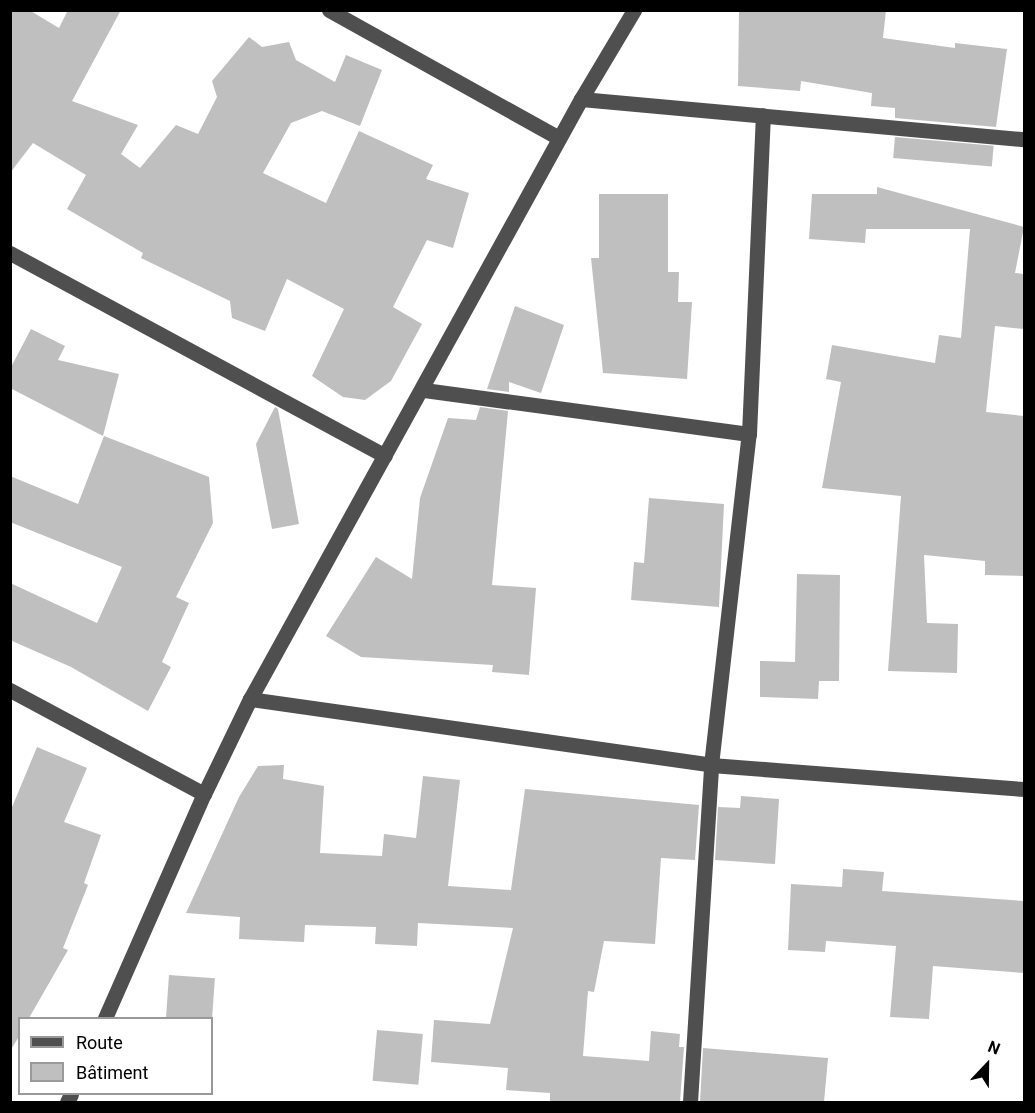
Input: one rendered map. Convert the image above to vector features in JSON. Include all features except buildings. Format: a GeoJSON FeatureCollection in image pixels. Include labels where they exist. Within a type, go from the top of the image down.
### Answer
{"type":"FeatureCollection","features":[{"type":"Feature","properties":{"kind":"street"},"geometry":{"type":"LineString","coordinates":[[329,10],[559,138]]}},
{"type":"Feature","properties":{"kind":"street"},"geometry":{"type":"LineString","coordinates":[[105,1017],[204,794],[250,699],[424,390],[559,138],[634,10]]}},
{"type":"Feature","properties":{"kind":"street"},"geometry":{"type":"LineString","coordinates":[[581,99],[1024,138]]}},
{"type":"Feature","properties":{"kind":"street"},"geometry":{"type":"LineString","coordinates":[[690,1102],[711,765],[749,434],[763,115]]}},
{"type":"Feature","properties":{"kind":"street"},"geometry":{"type":"LineString","coordinates":[[10,253],[385,456]]}},
{"type":"Feature","properties":{"kind":"street"},"geometry":{"type":"LineString","coordinates":[[424,390],[749,434]]}},
{"type":"Feature","properties":{"kind":"street"},"geometry":{"type":"LineString","coordinates":[[10,690],[204,794]]}},
{"type":"Feature","properties":{"kind":"street"},"geometry":{"type":"LineString","coordinates":[[250,699],[711,765],[1024,789]]}}]}
